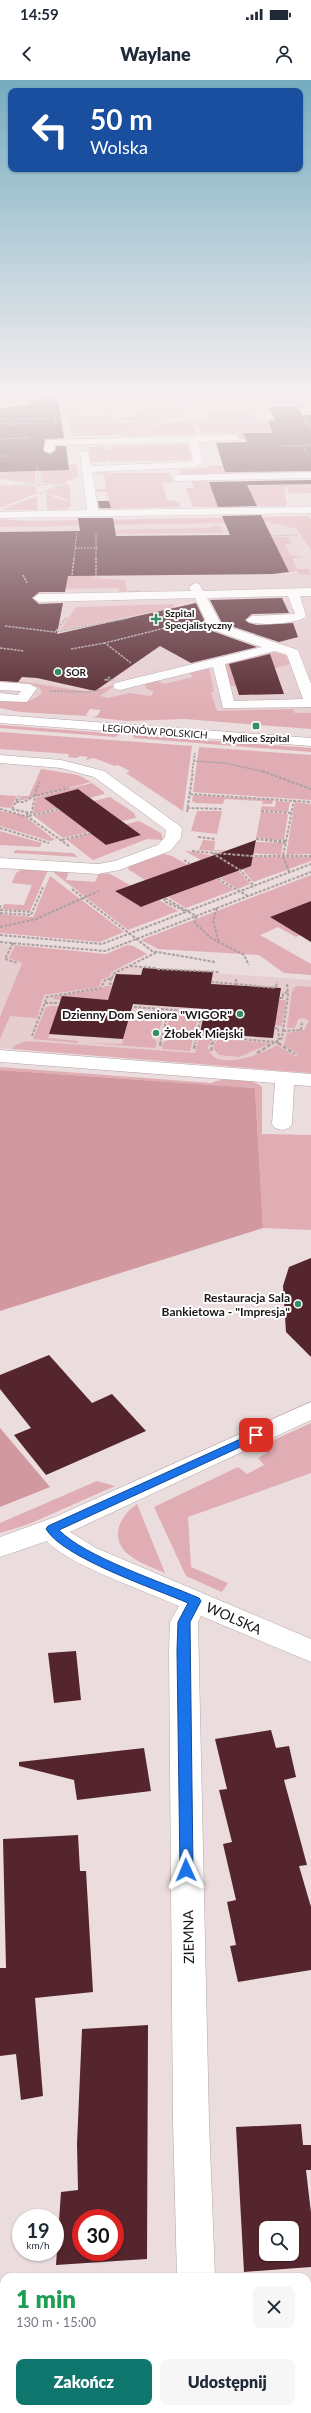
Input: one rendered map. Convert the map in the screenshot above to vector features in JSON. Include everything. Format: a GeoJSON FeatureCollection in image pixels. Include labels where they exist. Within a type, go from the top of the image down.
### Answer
{"type":"FeatureCollection","features":[{"type":"Feature","properties":{"kind":"street"},"geometry":{"type":"LineString","coordinates":[[91,502],[93,513]]}},
{"type":"Feature","properties":{"kind":"street"},"geometry":{"type":"LineString","coordinates":[[0,515],[93,513],[185,507],[311,510]]}},
{"type":"Feature","properties":{"kind":"street"},"geometry":{"type":"LineString","coordinates":[[39,598],[145,591],[311,592]]}},
{"type":"Feature","properties":{"kind":"street"},"geometry":{"type":"LineString","coordinates":[[197,591],[211,619],[217,627],[294,653],[311,703],[228,705],[218,661]]}},
{"type":"Feature","properties":{"kind":"street"},"geometry":{"type":"LineString","coordinates":[[252,620],[291,619],[300,616],[292,593]]}},
{"type":"Feature","properties":{"kind":"street"},"geometry":{"type":"LineString","coordinates":[[117,683],[144,680],[276,647]]}},
{"type":"Feature","properties":{"kind":"street"},"geometry":{"type":"LineString","coordinates":[[0,686],[30,688]]}},
{"type":"Feature","properties":{"kind":"street"},"geometry":{"type":"LineString","coordinates":[[0,697],[22,699],[30,688]]}},
{"type":"Feature","properties":{"kind":"street","name":"LEGIONÓW POLSKICH"},"geometry":{"type":"LineString","coordinates":[[0,719],[311,742]]}},
{"type":"Feature","properties":{"kind":"street"},"geometry":{"type":"LineString","coordinates":[[0,759],[77,766],[99,774],[174,829],[173,838],[164,848],[119,865],[98,869],[0,863]]}},
{"type":"Feature","properties":{"kind":"street"},"geometry":{"type":"LineString","coordinates":[[0,1056],[311,1080]]}},
{"type":"Feature","properties":{"kind":"street"},"geometry":{"type":"LineString","coordinates":[[282,1124],[285,1079]]}},
{"type":"Feature","properties":{"kind":"street"},"geometry":{"type":"LineString","coordinates":[[0,1547],[52,1529],[311,1410]]}},
{"type":"Feature","properties":{"kind":"street","name":"WOLSKA"},"geometry":{"type":"LineString","coordinates":[[52,1529],[62,1540],[87,1555],[311,1651]]}},
{"type":"Feature","properties":{"kind":"street","name":"ZIEMNA"},"geometry":{"type":"LineString","coordinates":[[195,1601],[184,1622],[183,1650],[190,2122],[196,2273]]}},
{"type":"Feature","properties":{"kind":"path"},"geometry":{"type":"LineString","coordinates":[[72,575],[77,532]]}},
{"type":"Feature","properties":{"kind":"path"},"geometry":{"type":"LineString","coordinates":[[96,534],[96,576]]}},
{"type":"Feature","properties":{"kind":"path"},"geometry":{"type":"LineString","coordinates":[[271,536],[297,535]]}},
{"type":"Feature","properties":{"kind":"path"},"geometry":{"type":"LineString","coordinates":[[75,548],[99,548]]}},
{"type":"Feature","properties":{"kind":"path"},"geometry":{"type":"LineString","coordinates":[[6,626],[55,632],[131,617]]}},
{"type":"Feature","properties":{"kind":"path"},"geometry":{"type":"LineString","coordinates":[[71,649],[105,643],[200,620],[211,619]]}},
{"type":"Feature","properties":{"kind":"path"},"geometry":{"type":"LineString","coordinates":[[105,643],[140,669],[144,680]]}},
{"type":"Feature","properties":{"kind":"path"},"geometry":{"type":"LineString","coordinates":[[0,648],[24,651]]}},
{"type":"Feature","properties":{"kind":"path"},"geometry":{"type":"LineString","coordinates":[[110,677],[106,680],[117,683]]}},
{"type":"Feature","properties":{"kind":"path"},"geometry":{"type":"LineString","coordinates":[[30,688],[73,692],[92,692],[117,683]]}},
{"type":"Feature","properties":{"kind":"path"},"geometry":{"type":"LineString","coordinates":[[193,761],[228,764],[264,771],[311,789]]}},
{"type":"Feature","properties":{"kind":"path"},"geometry":{"type":"LineString","coordinates":[[174,829],[186,819],[193,766]]}},
{"type":"Feature","properties":{"kind":"path"},"geometry":{"type":"LineString","coordinates":[[16,802],[24,802],[34,796],[107,779]]}},
{"type":"Feature","properties":{"kind":"path"},"geometry":{"type":"LineString","coordinates":[[190,794],[311,802]]}},
{"type":"Feature","properties":{"kind":"path"},"geometry":{"type":"LineString","coordinates":[[12,809],[19,796]]}},
{"type":"Feature","properties":{"kind":"path"},"geometry":{"type":"LineString","coordinates":[[28,815],[32,812],[34,796]]}},
{"type":"Feature","properties":{"kind":"path"},"geometry":{"type":"LineString","coordinates":[[289,872],[283,856],[294,801]]}},
{"type":"Feature","properties":{"kind":"path"},"geometry":{"type":"LineString","coordinates":[[187,808],[223,809]]}},
{"type":"Feature","properties":{"kind":"path"},"geometry":{"type":"LineString","coordinates":[[0,809],[12,809],[28,815],[77,851],[98,869]]}},
{"type":"Feature","properties":{"kind":"path"},"geometry":{"type":"LineString","coordinates":[[28,815],[59,809]]}},
{"type":"Feature","properties":{"kind":"path"},"geometry":{"type":"LineString","coordinates":[[261,811],[292,813]]}},
{"type":"Feature","properties":{"kind":"path"},"geometry":{"type":"LineString","coordinates":[[0,828],[56,845]]}},
{"type":"Feature","properties":{"kind":"path"},"geometry":{"type":"LineString","coordinates":[[61,840],[90,833]]}},
{"type":"Feature","properties":{"kind":"path"},"geometry":{"type":"LineString","coordinates":[[256,839],[286,842],[260,841],[256,839]]}},
{"type":"Feature","properties":{"kind":"path"},"geometry":{"type":"LineString","coordinates":[[63,847],[77,851]]}},
{"type":"Feature","properties":{"kind":"path"},"geometry":{"type":"LineString","coordinates":[[191,851],[311,856]]}},
{"type":"Feature","properties":{"kind":"path"},"geometry":{"type":"LineString","coordinates":[[212,853],[240,870],[254,886]]}},
{"type":"Feature","properties":{"kind":"path"},"geometry":{"type":"LineString","coordinates":[[0,935],[102,944],[311,864]]}},
{"type":"Feature","properties":{"kind":"path"},"geometry":{"type":"LineString","coordinates":[[0,913],[31,915],[53,866]]}},
{"type":"Feature","properties":{"kind":"path"},"geometry":{"type":"LineString","coordinates":[[0,942],[105,951],[311,872]]}},
{"type":"Feature","properties":{"kind":"path"},"geometry":{"type":"LineString","coordinates":[[218,878],[248,896]]}},
{"type":"Feature","properties":{"kind":"path"},"geometry":{"type":"LineString","coordinates":[[0,927],[36,919],[84,898],[136,939],[157,952],[215,962]]}},
{"type":"Feature","properties":{"kind":"path"},"geometry":{"type":"LineString","coordinates":[[187,911],[179,910],[164,901],[166,898],[196,916]]}},
{"type":"Feature","properties":{"kind":"path"},"geometry":{"type":"LineString","coordinates":[[0,907],[32,912]]}},
{"type":"Feature","properties":{"kind":"path"},"geometry":{"type":"LineString","coordinates":[[217,908],[213,921],[219,943]]}},
{"type":"Feature","properties":{"kind":"path"},"geometry":{"type":"LineString","coordinates":[[196,916],[195,923],[198,927],[219,943],[244,954],[249,965]]}},
{"type":"Feature","properties":{"kind":"path"},"geometry":{"type":"LineString","coordinates":[[13,943],[5,959],[18,963]]}},
{"type":"Feature","properties":{"kind":"path"},"geometry":{"type":"LineString","coordinates":[[113,984],[110,984],[113,974],[157,952]]}},
{"type":"Feature","properties":{"kind":"path"},"geometry":{"type":"LineString","coordinates":[[129,966],[220,972]]}},
{"type":"Feature","properties":{"kind":"path"},"geometry":{"type":"LineString","coordinates":[[31,1040],[47,997],[101,988],[104,980],[112,978]]}},
{"type":"Feature","properties":{"kind":"path"},"geometry":{"type":"LineString","coordinates":[[236,979],[236,984]]}},
{"type":"Feature","properties":{"kind":"path"},"geometry":{"type":"LineString","coordinates":[[211,982],[276,987],[277,982]]}},
{"type":"Feature","properties":{"kind":"path"},"geometry":{"type":"LineString","coordinates":[[251,1054],[263,1051],[282,1038],[288,992],[287,983]]}},
{"type":"Feature","properties":{"kind":"path"},"geometry":{"type":"LineString","coordinates":[[280,998],[283,998],[283,994],[288,992]]}},
{"type":"Feature","properties":{"kind":"path"},"geometry":{"type":"LineString","coordinates":[[45,1002],[60,1003]]}},
{"type":"Feature","properties":{"kind":"path"},"geometry":{"type":"LineString","coordinates":[[134,1007],[202,1012],[193,1052]]}},
{"type":"Feature","properties":{"kind":"path"},"geometry":{"type":"LineString","coordinates":[[159,1050],[169,1010]]}},
{"type":"Feature","properties":{"kind":"path"},"geometry":{"type":"LineString","coordinates":[[283,1031],[300,1030],[302,1022]]}},
{"type":"Feature","properties":{"kind":"path"},"geometry":{"type":"LineString","coordinates":[[274,1028],[278,1028],[278,1041]]}},
{"type":"Feature","properties":{"kind":"path"},"geometry":{"type":"LineString","coordinates":[[214,1054],[210,1045],[217,1038],[278,1041],[295,1054]]}},
{"type":"Feature","properties":{"kind":"shaded area"},"geometry":{"type":"Polygon","coordinates":[[[0,502],[15,502],[0,508],[0,502]]]}},
{"type":"Feature","properties":{"kind":"shaded area"},"geometry":{"type":"Polygon","coordinates":[[[22,502],[37,502],[38,510],[1,510],[22,502]]]}},
{"type":"Feature","properties":{"kind":"shaded area"},"geometry":{"type":"Polygon","coordinates":[[[47,502],[71,502],[71,507],[68,507],[68,509],[47,510],[47,502]]]}},
{"type":"Feature","properties":{"kind":"shaded area"},"geometry":{"type":"Polygon","coordinates":[[[109,502],[178,502],[180,507],[101,509],[99,507],[110,504],[109,502]]]}},
{"type":"Feature","properties":{"kind":"shaded area"},"geometry":{"type":"Polygon","coordinates":[[[191,502],[287,502],[286,506],[193,507],[191,502]]]}},
{"type":"Feature","properties":{"kind":"shaded area"},"geometry":{"type":"Polygon","coordinates":[[[309,516],[311,519],[311,550],[297,529],[270,522],[0,527],[0,519],[29,521],[309,516]]]}},
{"type":"Feature","properties":{"kind":"shaded area","name":"Szpital Specjalistyczny"},"geometry":{"type":"Polygon","coordinates":[[[295,519],[311,536],[311,720],[109,704],[0,708],[0,525],[295,519]]]}},
{"type":"Feature","properties":{"kind":"shaded area"},"geometry":{"type":"Polygon","coordinates":[[[213,526],[220,526],[223,533],[98,534],[99,530],[209,528],[213,526]]]}},
{"type":"Feature","properties":{"kind":"shaded area"},"geometry":{"type":"Polygon","coordinates":[[[272,537],[288,537],[292,544],[285,544],[290,555],[303,557],[292,558],[297,569],[309,569],[311,574],[300,575],[297,571],[289,572],[272,537]]]}},
{"type":"Feature","properties":{"kind":"shaded area"},"geometry":{"type":"Polygon","coordinates":[[[93,561],[93,576],[95,578],[125,580],[127,591],[140,590],[139,593],[120,593],[118,588],[42,589],[40,596],[35,595],[34,591],[93,561]]]}},
{"type":"Feature","properties":{"kind":"shaded area"},"geometry":{"type":"Polygon","coordinates":[[[174,604],[173,608],[60,630],[76,607],[174,604]]]}},
{"type":"Feature","properties":{"kind":"shaded area"},"geometry":{"type":"Polygon","coordinates":[[[273,652],[285,655],[290,664],[275,668],[230,666],[236,686],[231,686],[224,666],[225,662],[273,652]]]}},
{"type":"Feature","properties":{"kind":"shaded area"},"geometry":{"type":"Polygon","coordinates":[[[209,667],[214,692],[211,692],[217,711],[293,709],[295,713],[311,713],[311,729],[185,719],[127,721],[92,717],[97,716],[101,710],[90,709],[86,715],[88,716],[20,712],[0,708],[0,700],[28,701],[34,699],[42,692],[39,687],[9,682],[11,680],[91,692],[117,684],[100,696],[108,698],[129,693],[151,696],[154,692],[147,689],[145,686],[147,682],[155,679],[163,684],[193,677],[188,671],[209,667]]]}},
{"type":"Feature","properties":{"kind":"shaded area"},"geometry":{"type":"Polygon","coordinates":[[[0,725],[121,734],[115,737],[0,728],[0,725]]]}},
{"type":"Feature","properties":{"kind":"shaded area"},"geometry":{"type":"Polygon","coordinates":[[[0,732],[192,746],[183,811],[126,773],[130,771],[118,765],[115,766],[94,758],[85,760],[88,757],[68,757],[69,754],[0,749],[0,732]]]}},
{"type":"Feature","properties":{"kind":"shaded area"},"geometry":{"type":"Polygon","coordinates":[[[132,735],[311,748],[311,752],[134,738],[132,735]]]}},
{"type":"Feature","properties":{"kind":"shaded area"},"geometry":{"type":"Polygon","coordinates":[[[199,747],[311,755],[311,800],[193,792],[199,747]]]}},
{"type":"Feature","properties":{"kind":"shaded area"},"geometry":{"type":"Polygon","coordinates":[[[41,769],[78,775],[91,782],[18,801],[21,796],[29,796],[41,769]]]}},
{"type":"Feature","properties":{"kind":"shaded area"},"geometry":{"type":"Polygon","coordinates":[[[92,783],[104,792],[104,794],[90,798],[78,789],[45,798],[58,808],[33,814],[36,797],[92,783]]]}},
{"type":"Feature","properties":{"kind":"shaded area"},"geometry":{"type":"Polygon","coordinates":[[[0,795],[17,796],[11,808],[0,807],[0,795]]]}},
{"type":"Feature","properties":{"kind":"shaded area"},"geometry":{"type":"Polygon","coordinates":[[[193,795],[273,800],[272,804],[262,804],[263,801],[225,799],[223,804],[196,803],[192,801],[193,795]]]}},
{"type":"Feature","properties":{"kind":"shaded area"},"geometry":{"type":"Polygon","coordinates":[[[110,797],[134,813],[136,818],[122,821],[94,801],[110,797]]]}},
{"type":"Feature","properties":{"kind":"shaded area"},"geometry":{"type":"Polygon","coordinates":[[[276,801],[290,802],[288,812],[261,810],[262,806],[275,807],[276,801]]]}},
{"type":"Feature","properties":{"kind":"shaded area"},"geometry":{"type":"Polygon","coordinates":[[[295,802],[311,804],[311,854],[286,855],[295,802]]]}},
{"type":"Feature","properties":{"kind":"shaded area"},"geometry":{"type":"Polygon","coordinates":[[[60,810],[89,832],[63,838],[34,816],[60,810]]]}},
{"type":"Feature","properties":{"kind":"shaded area"},"geometry":{"type":"Polygon","coordinates":[[[0,811],[23,815],[55,840],[50,841],[0,826],[0,811]]]}},
{"type":"Feature","properties":{"kind":"shaded area"},"geometry":{"type":"Polygon","coordinates":[[[197,811],[222,811],[217,834],[191,831],[197,811]]]}},
{"type":"Feature","properties":{"kind":"shaded area"},"geometry":{"type":"Polygon","coordinates":[[[261,812],[288,814],[284,840],[256,838],[261,812]]]}},
{"type":"Feature","properties":{"kind":"shaded area"},"geometry":{"type":"Polygon","coordinates":[[[139,821],[161,833],[163,840],[147,839],[93,860],[67,840],[91,833],[106,845],[140,835],[126,824],[139,821]]]}},
{"type":"Feature","properties":{"kind":"shaded area"},"geometry":{"type":"Polygon","coordinates":[[[0,831],[42,843],[40,847],[0,845],[0,831]]]}},
{"type":"Feature","properties":{"kind":"shaded area"},"geometry":{"type":"Polygon","coordinates":[[[203,840],[215,841],[214,850],[254,852],[256,842],[283,843],[281,855],[199,850],[203,840]]]}},
{"type":"Feature","properties":{"kind":"shaded area"},"geometry":{"type":"Polygon","coordinates":[[[15,850],[73,853],[78,857],[14,853],[15,850]]]}},
{"type":"Feature","properties":{"kind":"shaded area"},"geometry":{"type":"Polygon","coordinates":[[[185,851],[205,854],[222,859],[236,869],[250,884],[238,889],[220,878],[237,871],[211,857],[201,860],[185,851]]]}},
{"type":"Feature","properties":{"kind":"shaded area"},"geometry":{"type":"Polygon","coordinates":[[[164,854],[172,856],[188,865],[145,880],[128,869],[129,866],[164,854]]]}},
{"type":"Feature","properties":{"kind":"shaded area"},"geometry":{"type":"Polygon","coordinates":[[[216,854],[249,857],[311,857],[311,861],[253,882],[243,870],[216,854]]]}},
{"type":"Feature","properties":{"kind":"shaded area"},"geometry":{"type":"Polygon","coordinates":[[[23,869],[48,870],[30,911],[2,909],[4,904],[24,905],[32,885],[12,883],[16,873],[23,869]]]}},
{"type":"Feature","properties":{"kind":"shaded area"},"geometry":{"type":"Polygon","coordinates":[[[53,870],[69,871],[66,880],[95,882],[99,873],[110,874],[130,885],[115,891],[141,907],[159,900],[178,911],[128,930],[53,872],[53,870]]]}},
{"type":"Feature","properties":{"kind":"shaded area"},"geometry":{"type":"Polygon","coordinates":[[[311,875],[311,901],[270,917],[300,935],[296,937],[278,927],[260,935],[311,964],[311,975],[284,973],[259,955],[158,949],[141,940],[311,875]]]}},
{"type":"Feature","properties":{"kind":"shaded area"},"geometry":{"type":"Polygon","coordinates":[[[50,876],[124,932],[100,942],[0,933],[0,914],[33,917],[50,876]]]}},
{"type":"Feature","properties":{"kind":"shaded area"},"geometry":{"type":"Polygon","coordinates":[[[216,879],[234,890],[186,908],[168,897],[216,879]]]}},
{"type":"Feature","properties":{"kind":"shaded area","name":"Żłobek Miejski"},"geometry":{"type":"Polygon","coordinates":[[[0,944],[15,945],[9,958],[22,962],[5,1005],[103,965],[311,980],[311,1073],[0,1048],[0,944]]]}},
{"type":"Feature","properties":{"kind":"shaded area"},"geometry":{"type":"Polygon","coordinates":[[[15,945],[106,954],[127,945],[133,946],[147,954],[111,972],[109,977],[102,979],[99,987],[44,995],[37,1018],[10,1016],[0,1039],[0,1017],[22,963],[9,958],[15,945]]]}},
{"type":"Feature","properties":{"kind":"shaded area"},"geometry":{"type":"Polygon","coordinates":[[[105,986],[112,986],[108,1000],[62,997],[61,1000],[53,999],[54,997],[103,988],[105,986]]]}},
{"type":"Feature","properties":{"kind":"shaded area"},"geometry":{"type":"Polygon","coordinates":[[[298,986],[311,987],[311,1073],[13,1049],[14,1046],[26,1041],[195,1053],[200,1033],[218,1034],[208,1046],[211,1054],[218,1059],[227,1060],[250,1057],[277,1045],[295,1056],[298,1054],[284,1045],[287,1033],[304,1030],[309,1021],[304,1018],[298,1019],[295,1028],[287,1028],[292,991],[295,990],[292,989],[298,986]]]}},
{"type":"Feature","properties":{"kind":"shaded area"},"geometry":{"type":"Polygon","coordinates":[[[279,1000],[286,1000],[282,1026],[275,1025],[279,1000]]]}},
{"type":"Feature","properties":{"kind":"shaded area"},"geometry":{"type":"Polygon","coordinates":[[[59,1006],[48,1038],[78,1041],[78,1043],[33,1039],[46,1007],[59,1006]]]}},
{"type":"Feature","properties":{"kind":"shaded area"},"geometry":{"type":"Polygon","coordinates":[[[153,1010],[165,1011],[159,1032],[151,1037],[157,1042],[155,1048],[89,1043],[122,1044],[130,1014],[152,1015],[153,1010]]]}},
{"type":"Feature","properties":{"kind":"shaded area"},"geometry":{"type":"Polygon","coordinates":[[[171,1011],[199,1013],[190,1051],[162,1049],[163,1043],[172,1038],[166,1032],[171,1011]]]}},
{"type":"Feature","properties":{"kind":"shaded area"},"geometry":{"type":"Polygon","coordinates":[[[219,1039],[271,1043],[239,1057],[219,1055],[213,1048],[214,1044],[219,1039]]]}},
{"type":"Feature","properties":{"kind":"shaded area"},"geometry":{"type":"Polygon","coordinates":[[[0,1067],[211,1083],[231,1079],[245,1079],[257,1083],[262,1087],[262,1134],[311,1135],[311,1230],[263,1228],[255,1088],[0,1070],[0,1067]]]}},
{"type":"Feature","properties":{"kind":"shaded area"},"geometry":{"type":"Polygon","coordinates":[[[0,1070],[255,1088],[263,1228],[0,1311],[0,1070]]]}},
{"type":"Feature","properties":{"kind":"shaded area"},"geometry":{"type":"Polygon","coordinates":[[[311,1423],[311,1473],[188,1517],[191,1567],[228,1583],[222,1592],[186,1576],[154,1507],[238,1467],[247,1474],[264,1465],[258,1458],[267,1453],[261,1446],[311,1423]]]}},
{"type":"Feature","properties":{"kind":"shaded area"},"geometry":{"type":"Polygon","coordinates":[[[0,1428],[50,1487],[0,1507],[0,1428]]]}},
{"type":"Feature","properties":{"kind":"shaded area"},"geometry":{"type":"Polygon","coordinates":[[[97,1481],[115,1486],[29,1524],[0,1533],[0,1523],[97,1481]]]}},
{"type":"Feature","properties":{"kind":"shaded area"},"geometry":{"type":"Polygon","coordinates":[[[137,1504],[165,1573],[133,1558],[123,1549],[119,1542],[118,1535],[121,1521],[137,1504]]]}},
{"type":"Feature","properties":{"kind":"building"},"geometry":{"type":"Polygon","coordinates":[[[98,502],[109,502],[111,508],[99,508],[98,502]]]}},
{"type":"Feature","properties":{"kind":"building"},"geometry":{"type":"Polygon","coordinates":[[[216,502],[255,502],[257,506],[218,507],[216,502]]]}},
{"type":"Feature","properties":{"kind":"building"},"geometry":{"type":"Polygon","coordinates":[[[261,515],[289,572],[273,574],[68,576],[65,592],[39,592],[32,598],[39,604],[63,603],[57,634],[196,603],[206,624],[212,631],[257,647],[191,663],[160,646],[95,691],[37,678],[22,677],[18,682],[0,681],[0,532],[80,531],[78,518],[113,518],[116,536],[230,535],[222,516],[261,515]]]}},
{"type":"Feature","properties":{"kind":"building"},"geometry":{"type":"Polygon","coordinates":[[[282,598],[289,613],[252,614],[245,620],[249,623],[257,625],[293,623],[298,637],[279,642],[222,623],[210,600],[282,598]]]}},
{"type":"Feature","properties":{"kind":"building"},"geometry":{"type":"Polygon","coordinates":[[[270,654],[284,694],[239,695],[229,664],[270,654]]]}},
{"type":"Feature","properties":{"kind":"building"},"geometry":{"type":"Polygon","coordinates":[[[78,789],[141,835],[106,845],[44,798],[78,789]]]}},
{"type":"Feature","properties":{"kind":"building"},"geometry":{"type":"Polygon","coordinates":[[[256,840],[251,866],[141,907],[115,891],[256,840]]]}},
{"type":"Feature","properties":{"kind":"building"},"geometry":{"type":"Polygon","coordinates":[[[311,901],[311,942],[270,917],[311,901]]]}},
{"type":"Feature","properties":{"kind":"building"},"geometry":{"type":"Polygon","coordinates":[[[143,968],[213,972],[211,984],[281,988],[273,1038],[200,1033],[205,1009],[133,1004],[123,1039],[49,1034],[62,996],[108,1000],[116,974],[141,975],[143,968]]]}},
{"type":"Feature","properties":{"kind":"building","name":"Restauracja Sala Bankietowa - \"Impresja\""},"geometry":{"type":"Polygon","coordinates":[[[311,1258],[311,1357],[286,1332],[283,1286],[289,1267],[311,1258]]]}},
{"type":"Feature","properties":{"kind":"building"},"geometry":{"type":"Polygon","coordinates":[[[49,1355],[92,1403],[112,1394],[146,1431],[46,1475],[14,1435],[31,1428],[0,1389],[0,1375],[49,1355]]]}},
{"type":"Feature","properties":{"kind":"building"},"geometry":{"type":"Polygon","coordinates":[[[76,1651],[81,1700],[54,1703],[48,1653],[76,1651]]]}},
{"type":"Feature","properties":{"kind":"building"},"geometry":{"type":"Polygon","coordinates":[[[271,1730],[276,1748],[289,1746],[296,1777],[284,1780],[307,1865],[299,1866],[311,1907],[311,1970],[238,1982],[230,1946],[236,1945],[227,1902],[236,1900],[223,1844],[232,1842],[219,1790],[227,1789],[215,1739],[271,1730]]]}},
{"type":"Feature","properties":{"kind":"building"},"geometry":{"type":"Polygon","coordinates":[[[144,1748],[151,1791],[77,1800],[74,1780],[19,1766],[19,1762],[144,1748]]]}},
{"type":"Feature","properties":{"kind":"building"},"geometry":{"type":"Polygon","coordinates":[[[78,1835],[80,1871],[86,1871],[93,1992],[35,1998],[43,2096],[21,2100],[16,2054],[0,2056],[0,1968],[6,1968],[3,1839],[78,1835]]]}},
{"type":"Feature","properties":{"kind":"building"},"geometry":{"type":"Polygon","coordinates":[[[148,2025],[147,2259],[124,2261],[124,2209],[72,2209],[72,2261],[117,2261],[56,2265],[56,2261],[64,2261],[64,2209],[60,2209],[61,2192],[78,2190],[77,2144],[82,2029],[148,2025]]]}},
{"type":"Feature","properties":{"kind":"building"},"geometry":{"type":"Polygon","coordinates":[[[301,2124],[303,2145],[311,2145],[311,2170],[306,2170],[311,2213],[311,2267],[244,2272],[236,2127],[301,2124]]]}},
{"type":"Feature","properties":{"kind":"place","name":"Szpital Specjalistyczny"},"geometry":{"type":"Point","coordinates":[156,619]}},
{"type":"Feature","properties":{"kind":"place","name":"SOR"},"geometry":{"type":"Point","coordinates":[58,672]}},
{"type":"Feature","properties":{"kind":"place","name":"Mydlice Szpital"},"geometry":{"type":"Point","coordinates":[256,726]}},
{"type":"Feature","properties":{"kind":"place","name":"Dzienny Dom Seniora \"WIGOR\""},"geometry":{"type":"Point","coordinates":[240,1014]}},
{"type":"Feature","properties":{"kind":"place","name":"Żłobek Miejski"},"geometry":{"type":"Point","coordinates":[156,1033]}},
{"type":"Feature","properties":{"kind":"place","name":"Restauracja Sala Bankietowa - \"Impresja\""},"geometry":{"type":"Point","coordinates":[298,1304]}},
{"type":"Feature","properties":{"kind":"route"},"geometry":{"type":"LineString","coordinates":[[186,1870],[183,1650],[184,1622],[195,1601],[87,1555],[62,1540],[52,1529],[256,1435]]}}]}
